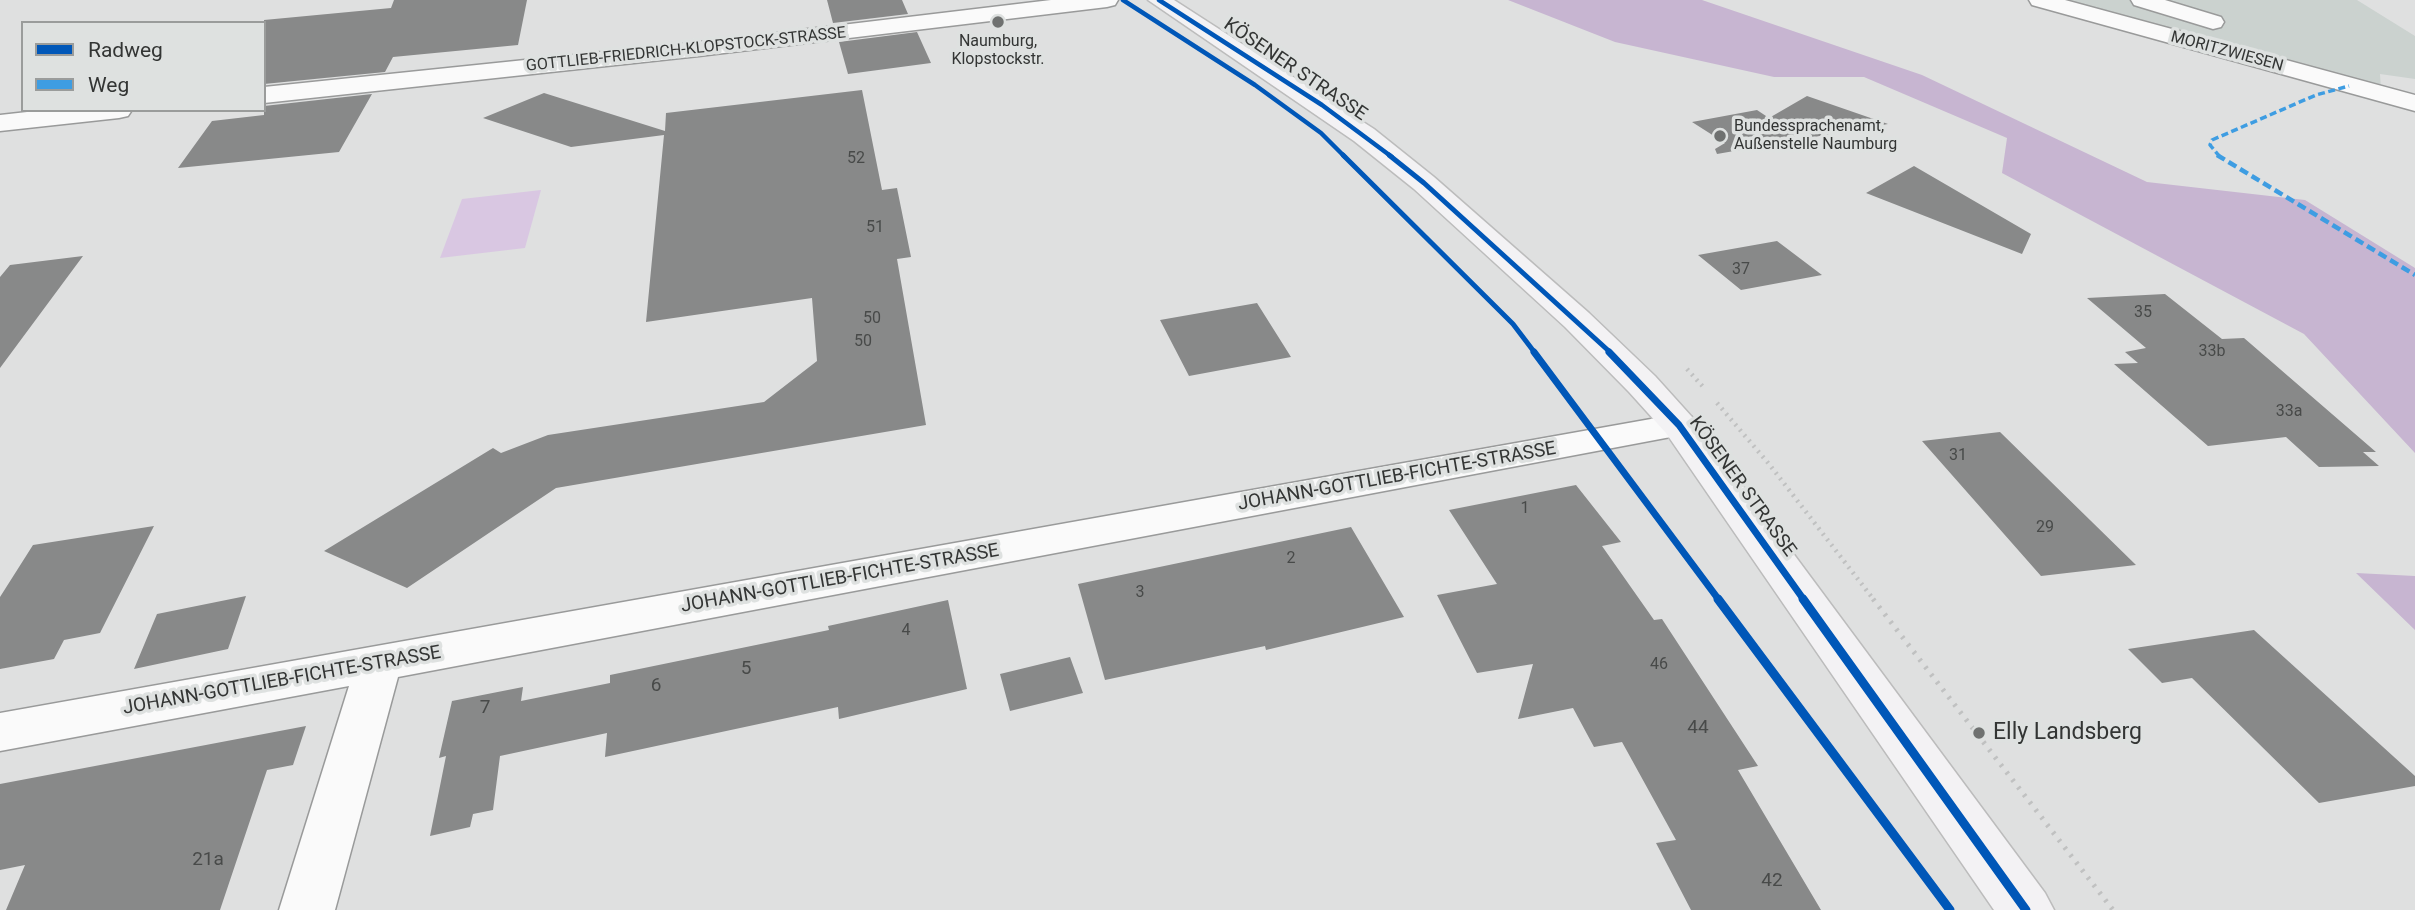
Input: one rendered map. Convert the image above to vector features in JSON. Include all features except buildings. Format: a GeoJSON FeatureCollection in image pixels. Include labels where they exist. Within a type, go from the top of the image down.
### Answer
{"type":"FeatureCollection","features":[{"type":"Feature","properties":{"kind":"main road","name":"KÖSENER STRASSE"},"geometry":{"type":"LineString","coordinates":[[1159,0],[1322,105],[1424,183],[1611,352],[1679,425],[2026,910]]}},
{"type":"Feature","properties":{"kind":"street","name":"GOTTLIEB-FRIEDRICH-KLOPSTOCK-STRASSE"},"geometry":{"type":"LineString","coordinates":[[266,94],[699,50],[1107,0]]}},
{"type":"Feature","properties":{"kind":"street","name":"MORITZWIESEN"},"geometry":{"type":"LineString","coordinates":[[2040,0],[2415,103]]}},
{"type":"Feature","properties":{"kind":"street"},"geometry":{"type":"LineString","coordinates":[[2142,0],[2229,27]]}},
{"type":"Feature","properties":{"kind":"street"},"geometry":{"type":"LineString","coordinates":[[2266,39],[2339,61],[2350,69],[2349,86]]}},
{"type":"Feature","properties":{"kind":"street"},"geometry":{"type":"LineString","coordinates":[[0,123],[101,112]]}},
{"type":"Feature","properties":{"kind":"street","name":"JOHANN-GOTTLIEB-FICHTE-STRASSE"},"geometry":{"type":"LineString","coordinates":[[0,732],[1679,425]]}},
{"type":"Feature","properties":{"kind":"street"},"geometry":{"type":"LineString","coordinates":[[307,910],[379,663]]}},
{"type":"Feature","properties":{"kind":"shaded area"},"geometry":{"type":"Polygon","coordinates":[[[1508,0],[1702,0],[1922,75],[2147,182],[2305,200],[2415,268],[2415,453],[2304,334],[2002,173],[2007,138],[1864,77],[1774,77],[1615,42],[1508,0]]]}},
{"type":"Feature","properties":{"kind":"shaded area"},"geometry":{"type":"Polygon","coordinates":[[[2066,0],[2357,0],[2415,36],[2415,79],[2380,74],[2381,89],[2066,0]]]}},
{"type":"Feature","properties":{"kind":"shaded area"},"geometry":{"type":"Polygon","coordinates":[[[541,190],[525,248],[440,258],[462,199],[541,190]]]}},
{"type":"Feature","properties":{"kind":"shaded area"},"geometry":{"type":"Polygon","coordinates":[[[2356,573],[2415,576],[2415,630],[2356,573]]]}},
{"type":"Feature","properties":{"kind":"marked path"},"geometry":{"type":"LineString","coordinates":[[2349,86],[2316,95],[2212,140],[2210,145],[2215,154],[2415,275]]}},
{"type":"Feature","properties":{"kind":"cycle path"},"geometry":{"type":"LineString","coordinates":[[1123,0],[1255,85],[1321,133],[1513,324],[1950,910]]}},
{"type":"Feature","properties":{"kind":"cycle path"},"geometry":{"type":"LineString","coordinates":[[1159,0],[1364,135],[1424,183],[1577,320],[1642,384],[1679,425],[2026,910]]}},
{"type":"Feature","properties":{"kind":"place","name":"Naumburg, Klopstockstr."},"geometry":{"type":"Point","coordinates":[998,22]}},
{"type":"Feature","properties":{"kind":"place","name":"Bundessprachenamt, Außenstelle Naumburg"},"geometry":{"type":"Point","coordinates":[1720,136]}},
{"type":"Feature","properties":{"kind":"place","name":"Elly Landsberg"},"geometry":{"type":"Point","coordinates":[1979,733]}}]}
